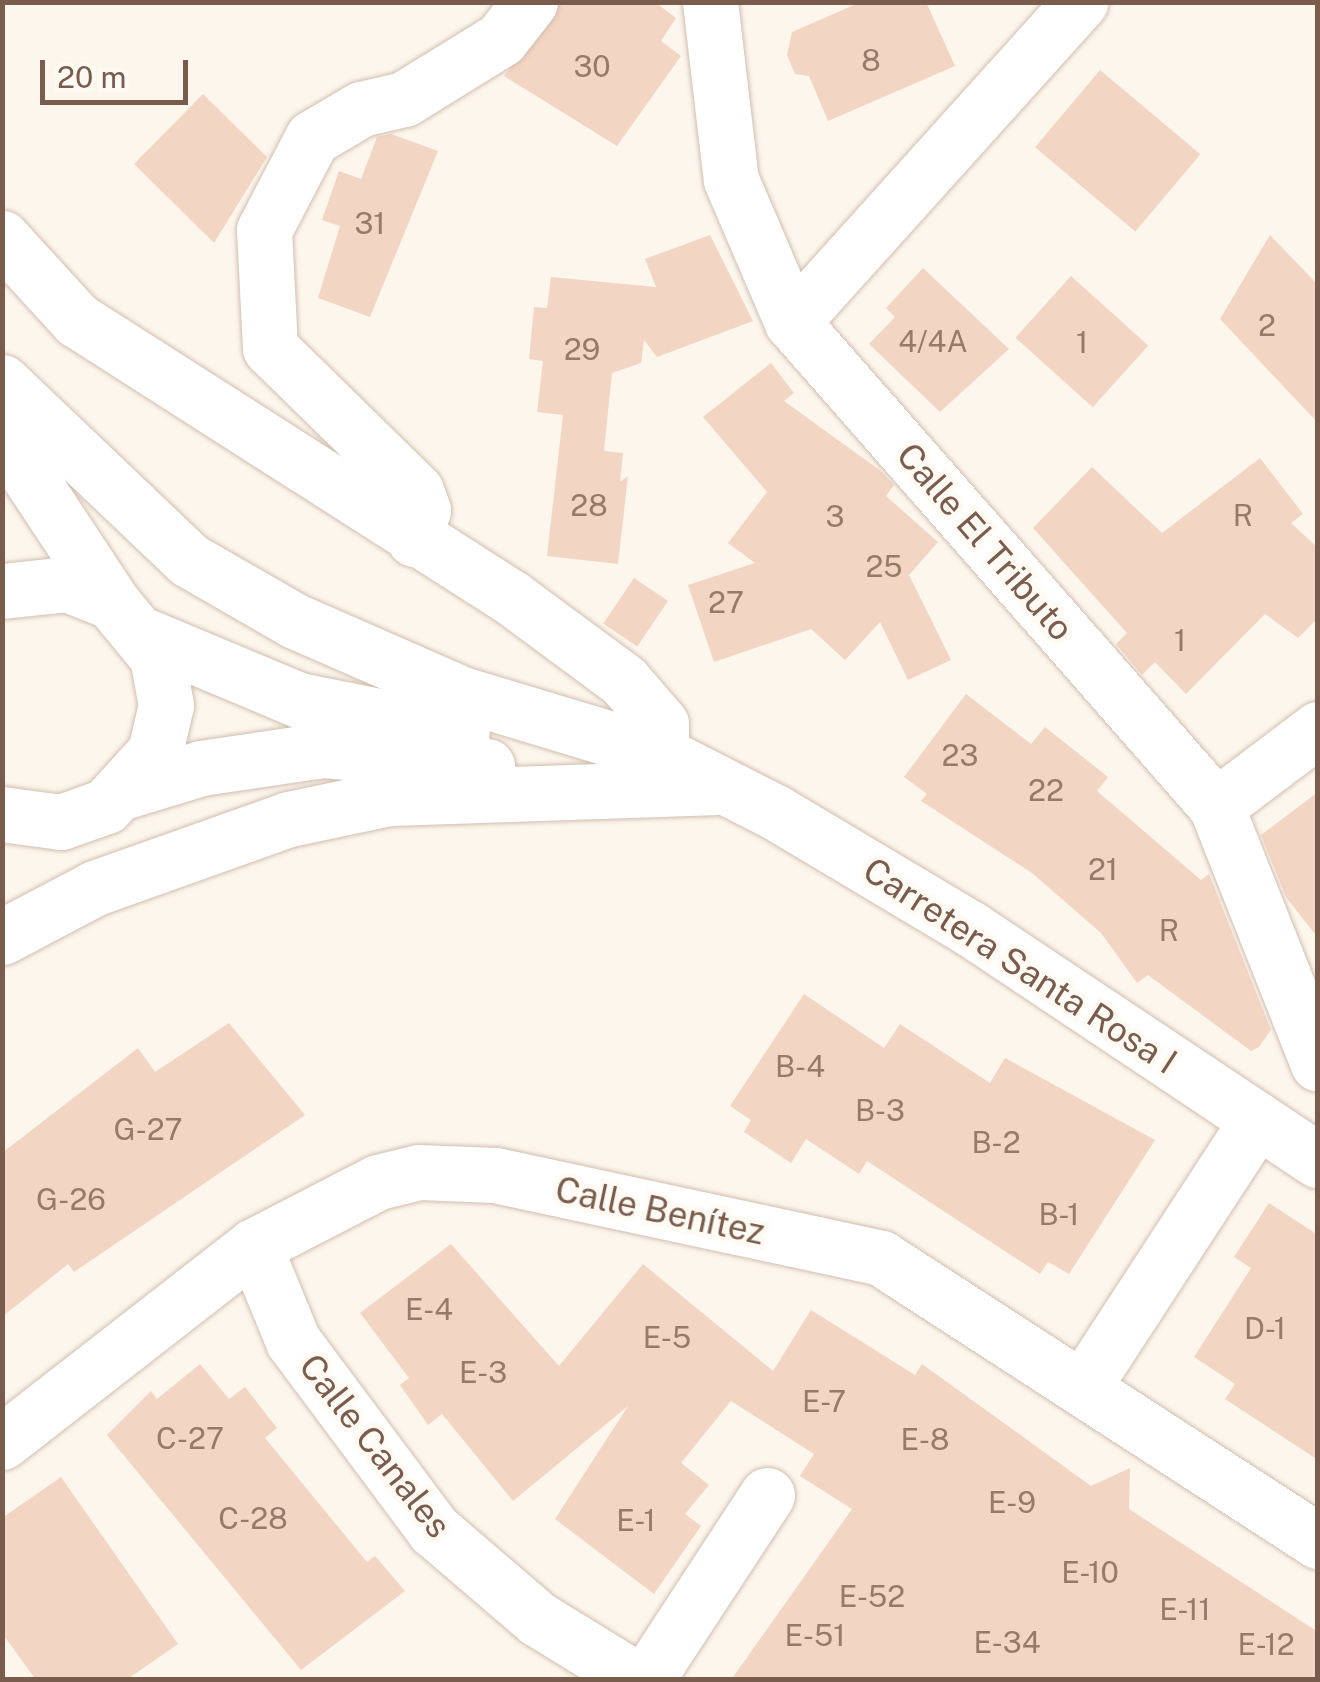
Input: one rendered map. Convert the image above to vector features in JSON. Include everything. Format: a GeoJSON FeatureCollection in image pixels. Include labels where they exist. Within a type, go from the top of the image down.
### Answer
{"type":"FeatureCollection","features":[{"type":"Feature","properties":{"kind":"street"},"geometry":{"type":"LineString","coordinates":[[414,540],[423,510],[416,492],[270,348],[264,230],[312,138],[361,108],[404,99],[501,40],[530,2]]}},
{"type":"Feature","properties":{"kind":"street","name":"Calle El Tributo"},"geometry":{"type":"LineString","coordinates":[[710,2],[731,180],[792,322],[1216,806],[1316,1051]]}},
{"type":"Feature","properties":{"kind":"street"},"geometry":{"type":"LineString","coordinates":[[792,322],[1080,2]]}},
{"type":"Feature","properties":{"kind":"street"},"geometry":{"type":"LineString","coordinates":[[2,238],[77,320],[624,680],[661,724],[662,754]]}},
{"type":"Feature","properties":{"kind":"street","name":"Carretera Santa Rosa I"},"geometry":{"type":"LineString","coordinates":[[2,382],[189,560],[294,621],[462,694],[662,754],[714,787],[775,812],[971,928],[1318,1160]]}},
{"type":"Feature","properties":{"kind":"street"},"geometry":{"type":"LineString","coordinates":[[2,435],[129,619],[164,681],[163,729],[126,791]]}},
{"type":"Feature","properties":{"kind":"street","name":"Carretera Santa Rosa I"},"geometry":{"type":"LineString","coordinates":[[2,591],[67,584],[129,619],[299,700],[714,787]]}},
{"type":"Feature","properties":{"kind":"street"},"geometry":{"type":"LineString","coordinates":[[1216,806],[1318,728]]}},
{"type":"Feature","properties":{"kind":"street","name":"Carretera Santa Rosa I"},"geometry":{"type":"LineString","coordinates":[[14,827],[84,816],[126,791],[202,768],[323,750],[714,787]]}},
{"type":"Feature","properties":{"kind":"street"},"geometry":{"type":"LineString","coordinates":[[2,937],[94,888],[289,818],[389,798],[714,787]]}},
{"type":"Feature","properties":{"kind":"street"},"geometry":{"type":"LineString","coordinates":[[1083,1386],[1257,1120]]}},
{"type":"Feature","properties":{"kind":"street","name":"Calle Benítez"},"geometry":{"type":"LineString","coordinates":[[2,1442],[254,1246],[378,1182],[419,1172],[496,1175],[881,1258],[1318,1540]]}},
{"type":"Feature","properties":{"kind":"street","name":"Calle Canales"},"geometry":{"type":"LineString","coordinates":[[254,1246],[293,1341],[434,1530],[538,1620],[637,1680]]}},
{"type":"Feature","properties":{"kind":"street"},"geometry":{"type":"LineString","coordinates":[[646,1680],[767,1496]]}},
{"type":"Feature","properties":{"kind":"building"},"geometry":{"type":"Polygon","coordinates":[[[561,2],[655,2],[676,18],[661,41],[681,56],[617,146],[504,76],[561,2]]]}},
{"type":"Feature","properties":{"kind":"building"},"geometry":{"type":"Polygon","coordinates":[[[861,2],[926,2],[955,66],[828,121],[809,76],[795,74],[787,55],[792,32],[861,2]]]}},
{"type":"Feature","properties":{"kind":"building"},"geometry":{"type":"Polygon","coordinates":[[[1100,70],[1200,154],[1135,232],[1035,147],[1100,70]]]}},
{"type":"Feature","properties":{"kind":"building"},"geometry":{"type":"Polygon","coordinates":[[[203,94],[267,157],[214,243],[134,164],[203,94]]]}},
{"type":"Feature","properties":{"kind":"building"},"geometry":{"type":"Polygon","coordinates":[[[391,134],[438,151],[370,317],[318,298],[340,226],[322,220],[339,171],[361,179],[377,137],[391,134]]]}},
{"type":"Feature","properties":{"kind":"building"},"geometry":{"type":"Polygon","coordinates":[[[710,235],[753,321],[657,357],[644,340],[641,363],[612,373],[604,451],[623,453],[620,482],[628,476],[618,564],[547,556],[563,415],[537,412],[543,361],[529,359],[534,307],[547,308],[551,277],[656,287],[645,259],[710,235]]]}},
{"type":"Feature","properties":{"kind":"building"},"geometry":{"type":"Polygon","coordinates":[[[1270,235],[1318,285],[1318,423],[1220,319],[1270,235]]]}},
{"type":"Feature","properties":{"kind":"building"},"geometry":{"type":"Polygon","coordinates":[[[923,268],[1009,349],[940,412],[869,344],[895,317],[886,308],[923,268]]]}},
{"type":"Feature","properties":{"kind":"building"},"geometry":{"type":"Polygon","coordinates":[[[1071,276],[1148,346],[1093,407],[1015,338],[1071,276]]]}},
{"type":"Feature","properties":{"kind":"building"},"geometry":{"type":"Polygon","coordinates":[[[771,363],[794,393],[784,401],[881,471],[894,485],[886,496],[938,542],[909,575],[951,660],[908,680],[880,622],[845,660],[811,629],[714,662],[688,585],[755,563],[728,543],[767,492],[703,417],[771,363]]]}},
{"type":"Feature","properties":{"kind":"building"},"geometry":{"type":"Polygon","coordinates":[[[1260,458],[1303,514],[1291,523],[1318,548],[1318,618],[1298,638],[1265,614],[1186,694],[1155,662],[1142,675],[1116,644],[1127,633],[1033,528],[1092,467],[1162,533],[1260,458]]]}},
{"type":"Feature","properties":{"kind":"building"},"geometry":{"type":"Polygon","coordinates":[[[634,578],[668,601],[637,647],[603,624],[634,578]]]}},
{"type":"Feature","properties":{"kind":"building"},"geometry":{"type":"Polygon","coordinates":[[[966,694],[1031,744],[1045,727],[1108,777],[1097,791],[1201,880],[1209,874],[1271,1030],[1259,1047],[1251,1051],[1148,975],[1137,983],[1101,933],[1032,873],[921,801],[927,794],[904,777],[966,694]]]}},
{"type":"Feature","properties":{"kind":"building"},"geometry":{"type":"Polygon","coordinates":[[[1318,792],[1318,938],[1286,897],[1261,835],[1318,792]]]}},
{"type":"Feature","properties":{"kind":"building"},"geometry":{"type":"Polygon","coordinates":[[[804,994],[884,1048],[900,1024],[990,1083],[1005,1058],[1155,1140],[1069,1274],[1048,1262],[1040,1274],[867,1161],[859,1174],[806,1139],[791,1163],[744,1132],[751,1120],[730,1106],[804,994]]]}},
{"type":"Feature","properties":{"kind":"building"},"geometry":{"type":"Polygon","coordinates":[[[229,1023],[305,1115],[74,1272],[68,1264],[2,1317],[2,1153],[138,1048],[155,1072],[229,1023]]]}},
{"type":"Feature","properties":{"kind":"building"},"geometry":{"type":"Polygon","coordinates":[[[1269,1203],[1318,1235],[1318,1460],[1225,1399],[1235,1384],[1194,1357],[1251,1268],[1234,1257],[1269,1203]]]}},
{"type":"Feature","properties":{"kind":"building"},"geometry":{"type":"Polygon","coordinates":[[[451,1244],[559,1366],[643,1264],[773,1371],[811,1310],[915,1375],[922,1364],[1091,1486],[1130,1468],[1129,1509],[1318,1632],[1318,1680],[731,1680],[852,1509],[800,1476],[814,1454],[731,1401],[681,1463],[709,1485],[685,1514],[701,1526],[654,1594],[555,1519],[628,1406],[513,1501],[442,1414],[428,1425],[400,1385],[409,1378],[360,1313],[451,1244]]]}},
{"type":"Feature","properties":{"kind":"building"},"geometry":{"type":"Polygon","coordinates":[[[200,1364],[229,1399],[245,1387],[277,1428],[265,1438],[367,1562],[375,1556],[405,1591],[301,1670],[107,1435],[151,1391],[157,1399],[200,1364]]]}},
{"type":"Feature","properties":{"kind":"building"},"geometry":{"type":"Polygon","coordinates":[[[61,1477],[178,1644],[126,1680],[36,1680],[2,1633],[2,1518],[61,1477]]]}}]}
